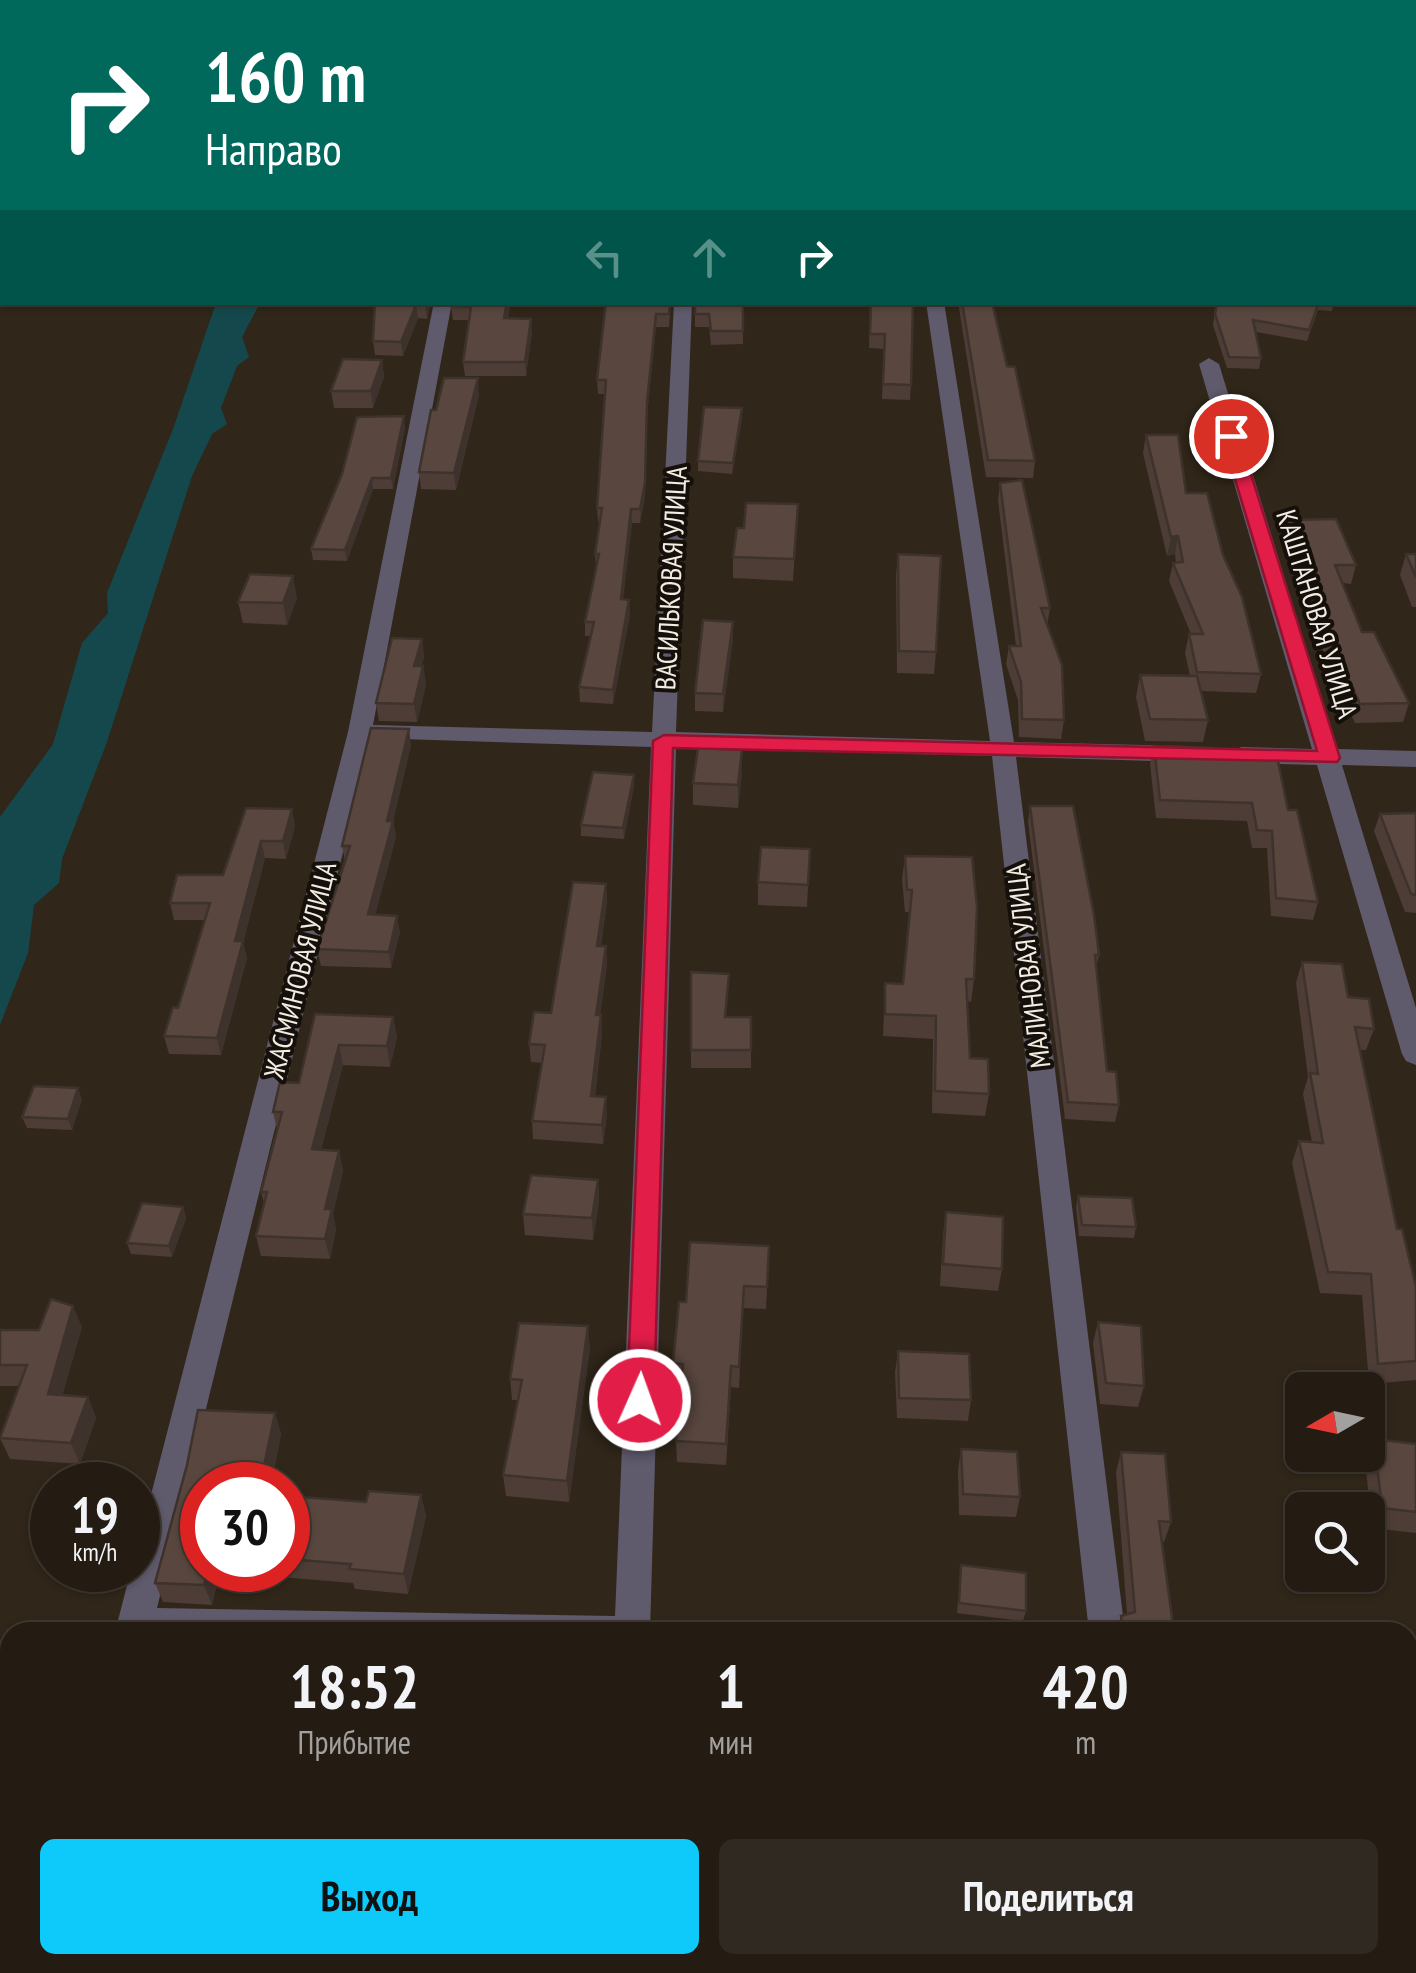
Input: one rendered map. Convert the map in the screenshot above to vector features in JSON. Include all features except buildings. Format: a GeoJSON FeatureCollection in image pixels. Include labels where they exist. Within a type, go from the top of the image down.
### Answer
{"type":"FeatureCollection","features":[{"type":"Feature","properties":{"kind":"street","name":"ЖАСМИНОВАЯ УЛИЦА"},"geometry":{"type":"LineString","coordinates":[[136,1622],[360,732],[442,305]]}},
{"type":"Feature","properties":{"kind":"street","name":"ВАСИЛЬКОВАЯ УЛИЦА"},"geometry":{"type":"LineString","coordinates":[[632,1622],[683,305]]}},
{"type":"Feature","properties":{"kind":"street","name":"МАЛИНОВАЯ УЛИЦА"},"geometry":{"type":"LineString","coordinates":[[935,305],[1002,750],[1106,1622]]}},
{"type":"Feature","properties":{"kind":"street","name":"КАШТАНОВАЯ УЛИЦА"},"geometry":{"type":"LineString","coordinates":[[1209,364],[1416,1054]]}},
{"type":"Feature","properties":{"kind":"street"},"geometry":{"type":"LineString","coordinates":[[360,732],[1416,760]]}},
{"type":"Feature","properties":{"kind":"water"},"geometry":{"type":"Polygon","coordinates":[[[215,305],[259,305],[242,337],[249,357],[237,366],[221,408],[227,424],[212,434],[192,476],[107,742],[62,859],[59,883],[34,905],[28,953],[0,1025],[0,817],[53,744],[82,643],[108,613],[107,593],[173,429],[215,305]]]}},
{"type":"Feature","properties":{"kind":"route"},"geometry":{"type":"LineString","coordinates":[[640,1400],[664,741],[1330,758],[1231,436]]}}]}
